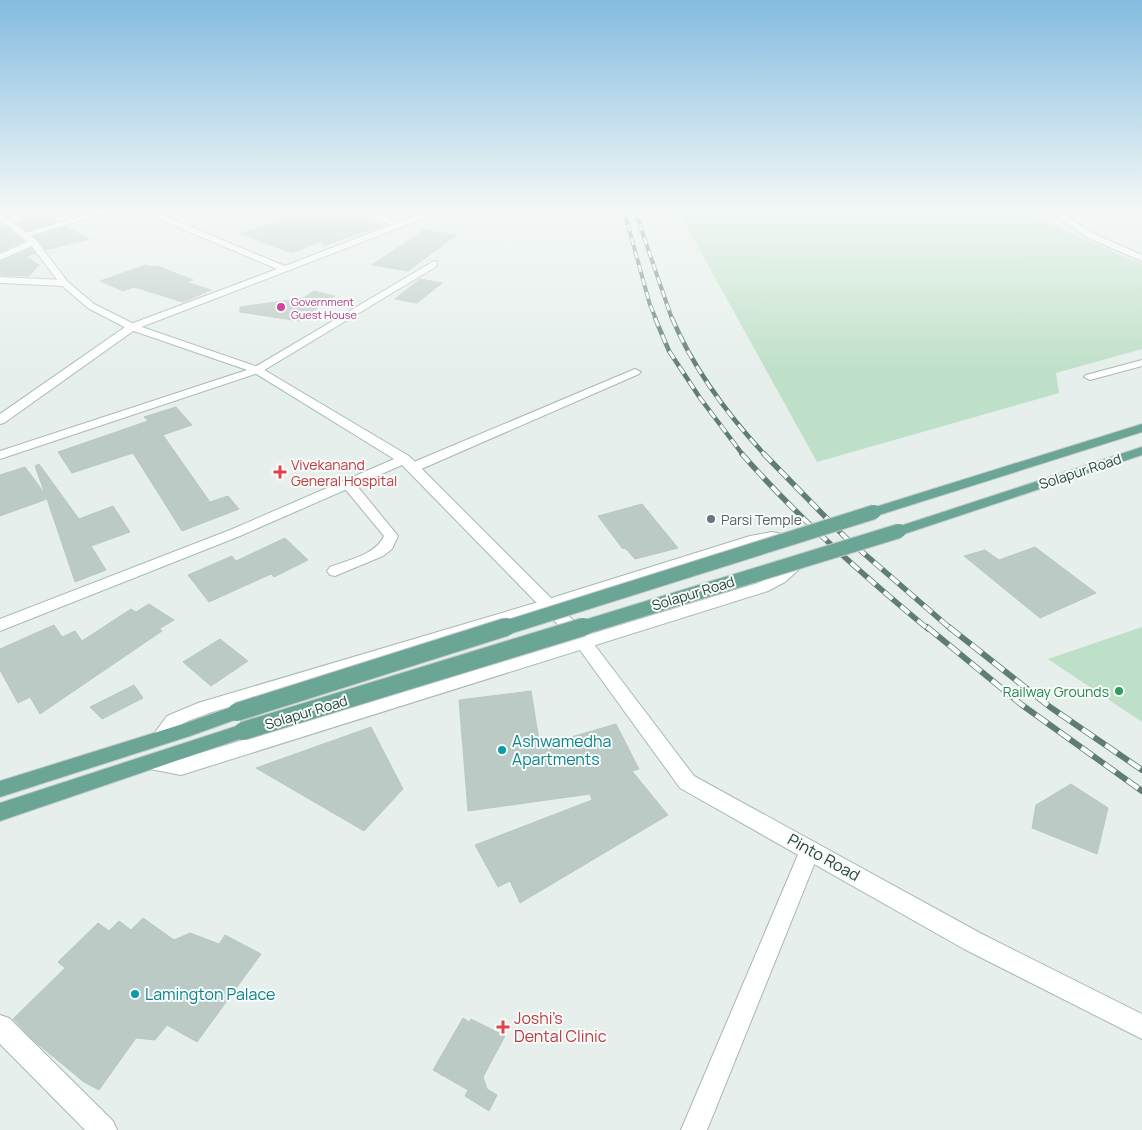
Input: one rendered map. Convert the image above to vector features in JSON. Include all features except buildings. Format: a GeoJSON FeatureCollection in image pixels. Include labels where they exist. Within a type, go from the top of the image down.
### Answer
{"type":"FeatureCollection","features":[{"type":"Feature","properties":{"kind":"main road","name":"Solapur Road"},"geometry":{"type":"LineString","coordinates":[[0,789],[159,739],[237,712],[1142,428]]}},
{"type":"Feature","properties":{"kind":"main road","name":"Solapur Road"},"geometry":{"type":"LineString","coordinates":[[0,812],[243,731],[899,530],[1142,451]]}},
{"type":"Feature","properties":{"kind":"street","name":"Pinto Road"},"geometry":{"type":"LineString","coordinates":[[48,264],[64,284],[91,306],[132,327],[257,370],[409,463],[563,620],[582,642],[687,782],[972,941],[1142,1027]]}},
{"type":"Feature","properties":{"kind":"street"},"geometry":{"type":"LineString","coordinates":[[273,264],[283,268]]}},
{"type":"Feature","properties":{"kind":"street"},"geometry":{"type":"LineString","coordinates":[[0,420],[132,327],[295,264]]}},
{"type":"Feature","properties":{"kind":"street"},"geometry":{"type":"LineString","coordinates":[[0,455],[257,370],[434,264]]}},
{"type":"Feature","properties":{"kind":"street"},"geometry":{"type":"LineString","coordinates":[[0,280],[64,284]]}},
{"type":"Feature","properties":{"kind":"street"},"geometry":{"type":"LineString","coordinates":[[1090,377],[1142,363]]}},
{"type":"Feature","properties":{"kind":"street"},"geometry":{"type":"LineString","coordinates":[[0,625],[235,533],[348,484],[409,463],[635,372]]}},
{"type":"Feature","properties":{"kind":"street"},"geometry":{"type":"LineString","coordinates":[[335,571],[378,553],[387,546],[391,536],[348,484]]}},
{"type":"Feature","properties":{"kind":"street"},"geometry":{"type":"LineString","coordinates":[[159,739],[173,721],[204,708],[548,605],[755,539],[772,537],[787,539]]}},
{"type":"Feature","properties":{"kind":"street"},"geometry":{"type":"LineString","coordinates":[[152,762],[181,767],[582,642],[763,588],[780,578],[801,560]]}},
{"type":"Feature","properties":{"kind":"street"},"geometry":{"type":"LineString","coordinates":[[694,1130],[810,850]]}},
{"type":"Feature","properties":{"kind":"street"},"geometry":{"type":"LineString","coordinates":[[0,1027],[104,1130]]}},
{"type":"Feature","properties":{"kind":"green space"},"geometry":{"type":"Polygon","coordinates":[[[707,264],[1142,264],[1142,349],[1056,373],[1059,393],[817,462],[707,264]]]}},
{"type":"Feature","properties":{"kind":"green space","name":"Railway Grounds"},"geometry":{"type":"Polygon","coordinates":[[[1142,627],[1142,722],[1048,659],[1142,627]]]}},
{"type":"Feature","properties":{"kind":"railway"},"geometry":{"type":"LineString","coordinates":[[639,264],[650,305],[656,319]]}},
{"type":"Feature","properties":{"kind":"railway"},"geometry":{"type":"LineString","coordinates":[[653,264],[672,319]]}},
{"type":"Feature","properties":{"kind":"railway"},"geometry":{"type":"LineString","coordinates":[[655,318],[669,351],[700,398],[743,455]]}},
{"type":"Feature","properties":{"kind":"railway"},"geometry":{"type":"LineString","coordinates":[[672,318],[690,356],[712,391],[765,455]]}},
{"type":"Feature","properties":{"kind":"railway"},"geometry":{"type":"LineString","coordinates":[[742,454],[763,478],[832,545],[928,629]]}},
{"type":"Feature","properties":{"kind":"railway"},"geometry":{"type":"LineString","coordinates":[[764,454],[845,537],[951,629]]}},
{"type":"Feature","properties":{"kind":"railway"},"geometry":{"type":"LineString","coordinates":[[927,627],[1022,705],[1142,791]]}},
{"type":"Feature","properties":{"kind":"railway"},"geometry":{"type":"LineString","coordinates":[[949,627],[1050,707],[1142,770]]}},
{"type":"Feature","properties":{"kind":"place","name":"Government Guest House"},"geometry":{"type":"Point","coordinates":[281,307]}},
{"type":"Feature","properties":{"kind":"place","name":"Vivekanand General Hospital"},"geometry":{"type":"Point","coordinates":[280,472]}},
{"type":"Feature","properties":{"kind":"place","name":"Parsi Temple"},"geometry":{"type":"Point","coordinates":[711,519]}},
{"type":"Feature","properties":{"kind":"place","name":"Railway Grounds"},"geometry":{"type":"Point","coordinates":[1119,691]}},
{"type":"Feature","properties":{"kind":"place","name":"Ashwamedha Apartments"},"geometry":{"type":"Point","coordinates":[502,750]}},
{"type":"Feature","properties":{"kind":"place","name":"Lamington Palace"},"geometry":{"type":"Point","coordinates":[135,994]}},
{"type":"Feature","properties":{"kind":"place","name":"Joshi’s Dental Clinic"},"geometry":{"type":"Point","coordinates":[503,1027]}}]}
